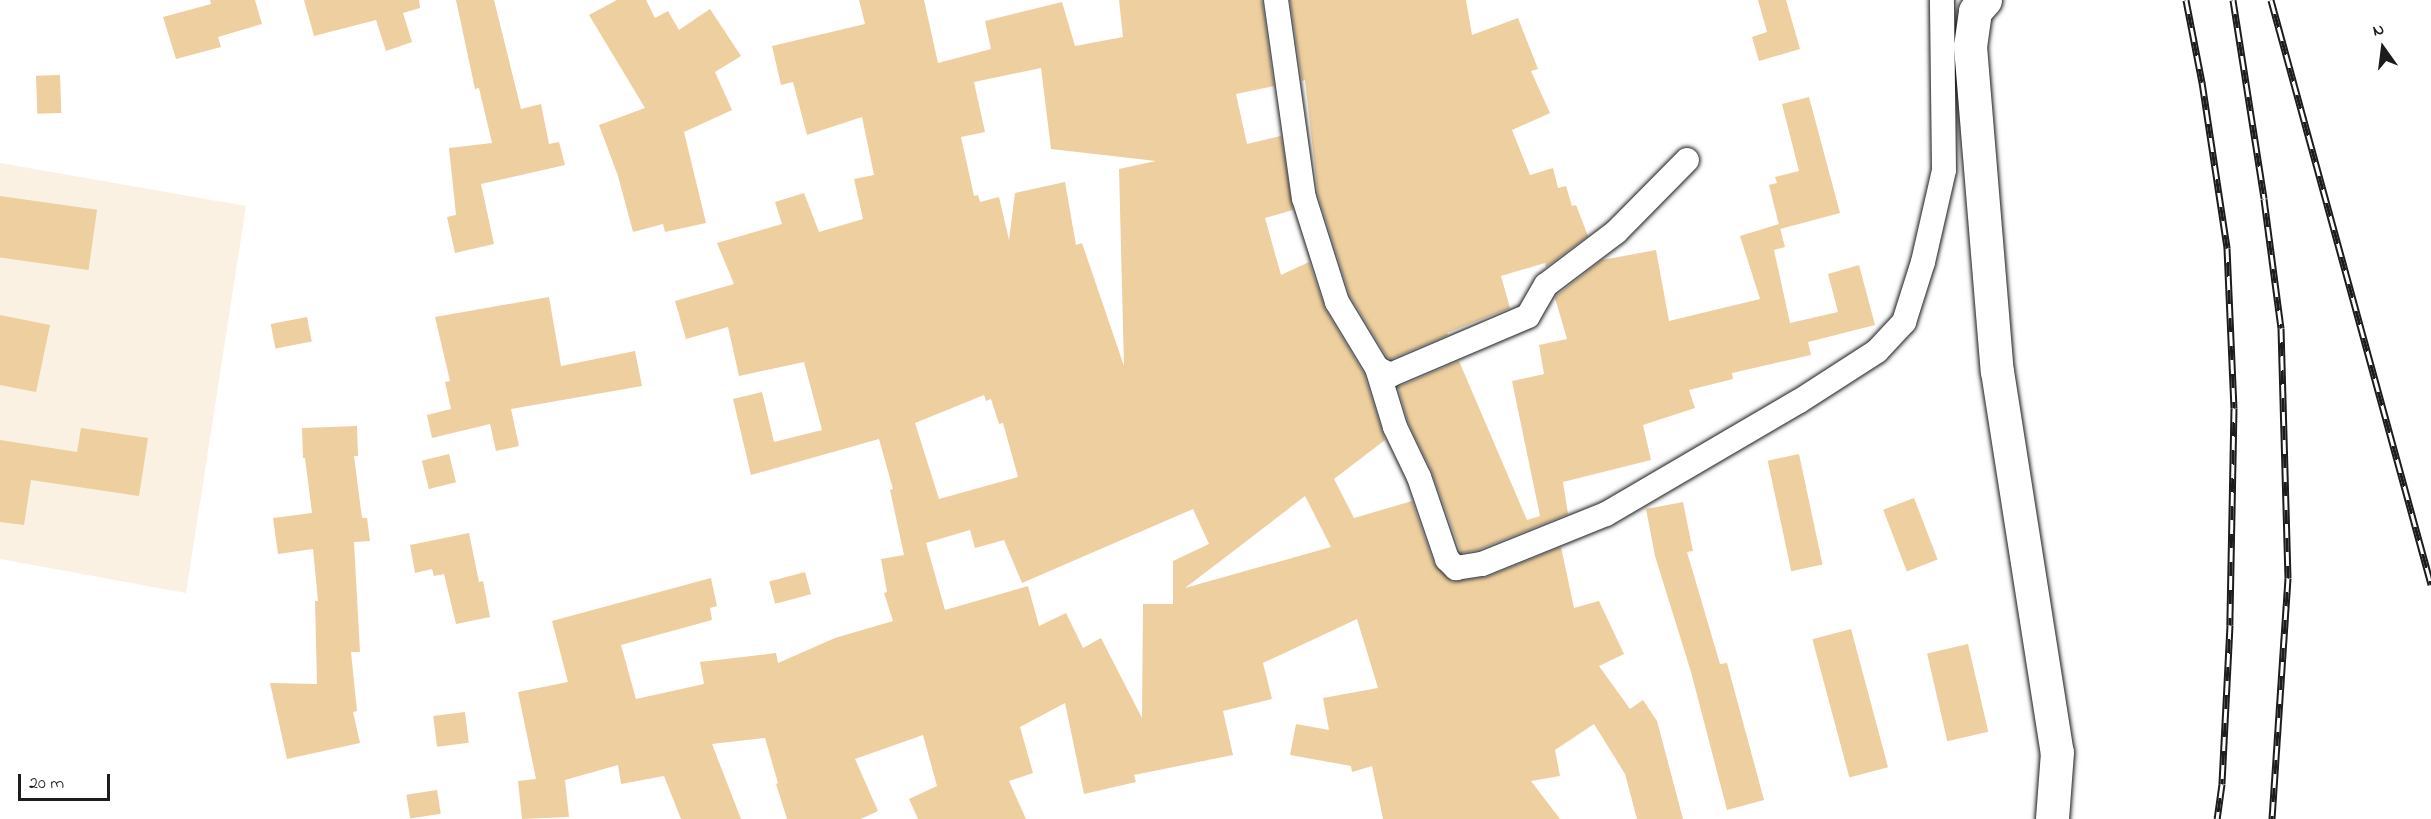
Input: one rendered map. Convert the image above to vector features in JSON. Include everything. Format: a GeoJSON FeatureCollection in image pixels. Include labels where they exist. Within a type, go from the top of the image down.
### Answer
{"type":"FeatureCollection","features":[{"type":"Feature","properties":{"kind":"street"},"geometry":{"type":"LineString","coordinates":[[1276,0],[1304,198],[1337,302],[1377,368],[1395,428],[1419,477],[1447,560],[1456,568],[1482,564],[1606,514],[1798,402],[1877,351],[1904,322],[1923,262],[1944,170],[1942,0]]}},
{"type":"Feature","properties":{"kind":"street"},"geometry":{"type":"LineString","coordinates":[[1985,0],[1975,11],[1971,57],[1997,371],[2057,752],[2052,819]]}},
{"type":"Feature","properties":{"kind":"street"},"geometry":{"type":"LineString","coordinates":[[1377,368],[1390,375],[1528,316],[1546,285],[1616,232],[1687,160]]}},
{"type":"Feature","properties":{"kind":"shaded area"},"geometry":{"type":"Polygon","coordinates":[[[0,163],[246,206],[186,593],[0,559],[0,163]]]}},
{"type":"Feature","properties":{"kind":"building"},"geometry":{"type":"Polygon","coordinates":[[[210,0],[255,0],[262,24],[218,37],[221,47],[176,59],[163,17],[211,4],[210,0]]]}},
{"type":"Feature","properties":{"kind":"building"},"geometry":{"type":"Polygon","coordinates":[[[304,0],[419,0],[420,8],[403,13],[412,42],[386,51],[376,20],[314,36],[304,0]]]}},
{"type":"Feature","properties":{"kind":"building"},"geometry":{"type":"Polygon","coordinates":[[[456,0],[494,0],[521,109],[541,104],[549,144],[559,142],[565,165],[481,184],[494,244],[455,253],[447,217],[456,215],[449,148],[492,143],[479,88],[475,89],[456,0]]]}},
{"type":"Feature","properties":{"kind":"building"},"geometry":{"type":"Polygon","coordinates":[[[617,0],[646,0],[655,18],[668,11],[679,30],[710,9],[741,56],[715,72],[732,110],[684,132],[706,223],[665,232],[663,224],[633,232],[618,176],[599,125],[645,108],[589,15],[617,0]]]}},
{"type":"Feature","properties":{"kind":"building"},"geometry":{"type":"Polygon","coordinates":[[[859,0],[924,0],[938,63],[991,49],[985,21],[1062,2],[1075,46],[1123,37],[1119,0],[1262,0],[1274,86],[1236,94],[1247,144],[1281,136],[1293,210],[1265,218],[1281,275],[1309,262],[1325,309],[1364,374],[1385,440],[1334,479],[1354,518],[1412,501],[1434,564],[1452,582],[1487,577],[1561,547],[1574,608],[1599,601],[1624,654],[1599,666],[1630,709],[1643,700],[1657,721],[1683,819],[1637,819],[1625,774],[1594,724],[1555,750],[1560,776],[1531,781],[1560,819],[1383,819],[1372,766],[1352,772],[1351,766],[1290,755],[1296,724],[1329,730],[1323,698],[1378,688],[1357,619],[1263,663],[1272,699],[1223,711],[1233,755],[1134,775],[1136,782],[1084,794],[1065,703],[1020,727],[1033,773],[1009,781],[1026,819],[918,819],[909,799],[937,786],[923,735],[855,759],[878,811],[861,819],[787,819],[765,738],[712,744],[741,819],[681,819],[664,776],[621,784],[618,765],[565,780],[569,817],[522,819],[518,781],[536,779],[518,692],[568,682],[552,621],[711,578],[717,606],[710,608],[712,620],[621,645],[636,699],[704,684],[700,662],[776,653],[778,663],[835,638],[893,621],[884,593],[887,592],[881,559],[904,555],[890,490],[893,489],[879,439],[751,475],[733,399],[762,392],[774,442],[822,430],[804,362],[739,376],[728,327],[686,339],[675,301],[734,284],[717,243],[782,224],[775,202],[804,193],[819,232],[863,219],[854,179],[874,175],[862,117],[807,135],[793,82],[781,85],[772,46],[865,24],[859,0]],[[1041,68],[974,82],[985,132],[961,137],[974,196],[978,195],[980,202],[999,197],[1009,240],[1015,193],[1065,182],[1076,245],[1082,243],[1124,366],[1119,169],[1156,161],[1051,149],[1041,68]],[[984,395],[915,423],[939,499],[1018,477],[1003,423],[999,424],[991,399],[986,401],[984,395]],[[1305,496],[1185,588],[1331,547],[1305,496]],[[1193,509],[1022,583],[1004,540],[975,548],[970,530],[926,543],[945,610],[1028,586],[1039,626],[1066,613],[1083,648],[1101,638],[1142,718],[1143,604],[1173,604],[1173,561],[1209,544],[1193,509]]]}},
{"type":"Feature","properties":{"kind":"building"},"geometry":{"type":"Polygon","coordinates":[[[1290,0],[1466,0],[1472,35],[1518,18],[1538,69],[1531,71],[1550,113],[1512,130],[1530,175],[1553,168],[1558,188],[1566,186],[1572,206],[1576,205],[1588,236],[1546,267],[1545,263],[1501,276],[1510,308],[1447,333],[1448,335],[1391,359],[1387,357],[1350,296],[1318,195],[1305,80],[1302,81],[1290,0]]]}},
{"type":"Feature","properties":{"kind":"building"},"geometry":{"type":"Polygon","coordinates":[[[1758,0],[1786,0],[1800,49],[1759,61],[1752,37],[1767,32],[1758,0]]]}},
{"type":"Feature","properties":{"kind":"building"},"geometry":{"type":"Polygon","coordinates":[[[60,75],[61,113],[37,114],[36,76],[60,75]]]}},
{"type":"Feature","properties":{"kind":"building"},"geometry":{"type":"Polygon","coordinates":[[[1809,97],[1840,213],[1780,229],[1769,185],[1777,183],[1775,177],[1799,171],[1782,104],[1809,97]]]}},
{"type":"Feature","properties":{"kind":"building"},"geometry":{"type":"Polygon","coordinates":[[[0,196],[97,210],[89,270],[0,258],[0,196]]]}},
{"type":"Feature","properties":{"kind":"building"},"geometry":{"type":"Polygon","coordinates":[[[1779,224],[1785,247],[1774,250],[1790,323],[1838,312],[1828,274],[1859,265],[1875,325],[1808,342],[1811,355],[1732,373],[1733,379],[1689,390],[1695,408],[1643,425],[1651,460],[1563,482],[1568,514],[1478,550],[1461,553],[1432,472],[1408,422],[1398,387],[1459,361],[1527,520],[1540,516],[1512,381],[1544,374],[1539,345],[1567,339],[1555,298],[1557,295],[1602,260],[1656,250],[1669,321],[1760,299],[1740,236],[1779,224]]]}},
{"type":"Feature","properties":{"kind":"building"},"geometry":{"type":"Polygon","coordinates":[[[549,297],[561,366],[635,351],[642,386],[511,409],[519,446],[496,451],[490,424],[432,438],[427,415],[451,409],[445,382],[450,381],[435,317],[549,297]]]}},
{"type":"Feature","properties":{"kind":"building"},"geometry":{"type":"Polygon","coordinates":[[[0,315],[50,325],[36,392],[0,385],[0,315]]]}},
{"type":"Feature","properties":{"kind":"building"},"geometry":{"type":"Polygon","coordinates":[[[307,317],[312,342],[275,349],[271,324],[307,317]]]}},
{"type":"Feature","properties":{"kind":"building"},"geometry":{"type":"Polygon","coordinates":[[[357,426],[358,456],[354,456],[362,518],[367,518],[370,541],[354,542],[360,652],[351,652],[357,711],[353,712],[360,743],[287,759],[270,683],[317,684],[315,601],[318,601],[313,549],[278,554],[273,518],[312,513],[305,458],[303,458],[302,428],[357,426]]]}},
{"type":"Feature","properties":{"kind":"building"},"geometry":{"type":"Polygon","coordinates":[[[81,428],[148,438],[139,496],[31,480],[24,525],[0,522],[0,440],[77,452],[81,428]]]}},
{"type":"Feature","properties":{"kind":"building"},"geometry":{"type":"Polygon","coordinates":[[[449,454],[456,482],[429,489],[422,461],[449,454]]]}},
{"type":"Feature","properties":{"kind":"building"},"geometry":{"type":"Polygon","coordinates":[[[1799,454],[1822,565],[1791,571],[1768,461],[1799,454]]]}},
{"type":"Feature","properties":{"kind":"building"},"geometry":{"type":"Polygon","coordinates":[[[1914,498],[1938,560],[1907,571],[1883,510],[1914,498]]]}},
{"type":"Feature","properties":{"kind":"building"},"geometry":{"type":"Polygon","coordinates":[[[1683,502],[1693,551],[1687,552],[1720,664],[1727,663],[1764,800],[1727,810],[1691,672],[1655,556],[1646,509],[1683,502]]]}},
{"type":"Feature","properties":{"kind":"building"},"geometry":{"type":"Polygon","coordinates":[[[469,533],[479,582],[483,581],[490,617],[456,624],[444,574],[434,576],[432,569],[415,573],[410,545],[469,533]]]}},
{"type":"Feature","properties":{"kind":"building"},"geometry":{"type":"Polygon","coordinates":[[[805,572],[811,594],[775,604],[769,582],[805,572]]]}},
{"type":"Feature","properties":{"kind":"building"},"geometry":{"type":"Polygon","coordinates":[[[1851,629],[1888,767],[1849,777],[1812,639],[1851,629]]]}},
{"type":"Feature","properties":{"kind":"building"},"geometry":{"type":"Polygon","coordinates":[[[1968,644],[1988,732],[1947,741],[1927,653],[1968,644]]]}},
{"type":"Feature","properties":{"kind":"building"},"geometry":{"type":"Polygon","coordinates":[[[465,712],[469,743],[437,747],[433,716],[465,712]]]}},
{"type":"Feature","properties":{"kind":"building"},"geometry":{"type":"Polygon","coordinates":[[[437,790],[441,814],[410,819],[406,795],[437,790]]]}},
{"type":"Feature","properties":{"kind":"railway"},"geometry":{"type":"LineString","coordinates":[[2186,0],[2202,82],[2227,248],[2234,408],[2230,625],[2222,784],[2217,819]]}},
{"type":"Feature","properties":{"kind":"railway"},"geometry":{"type":"LineString","coordinates":[[2233,0],[2264,199],[2281,328],[2288,578],[2272,819]]}},
{"type":"Feature","properties":{"kind":"railway"},"geometry":{"type":"LineString","coordinates":[[2271,0],[2431,584]]}}]}
